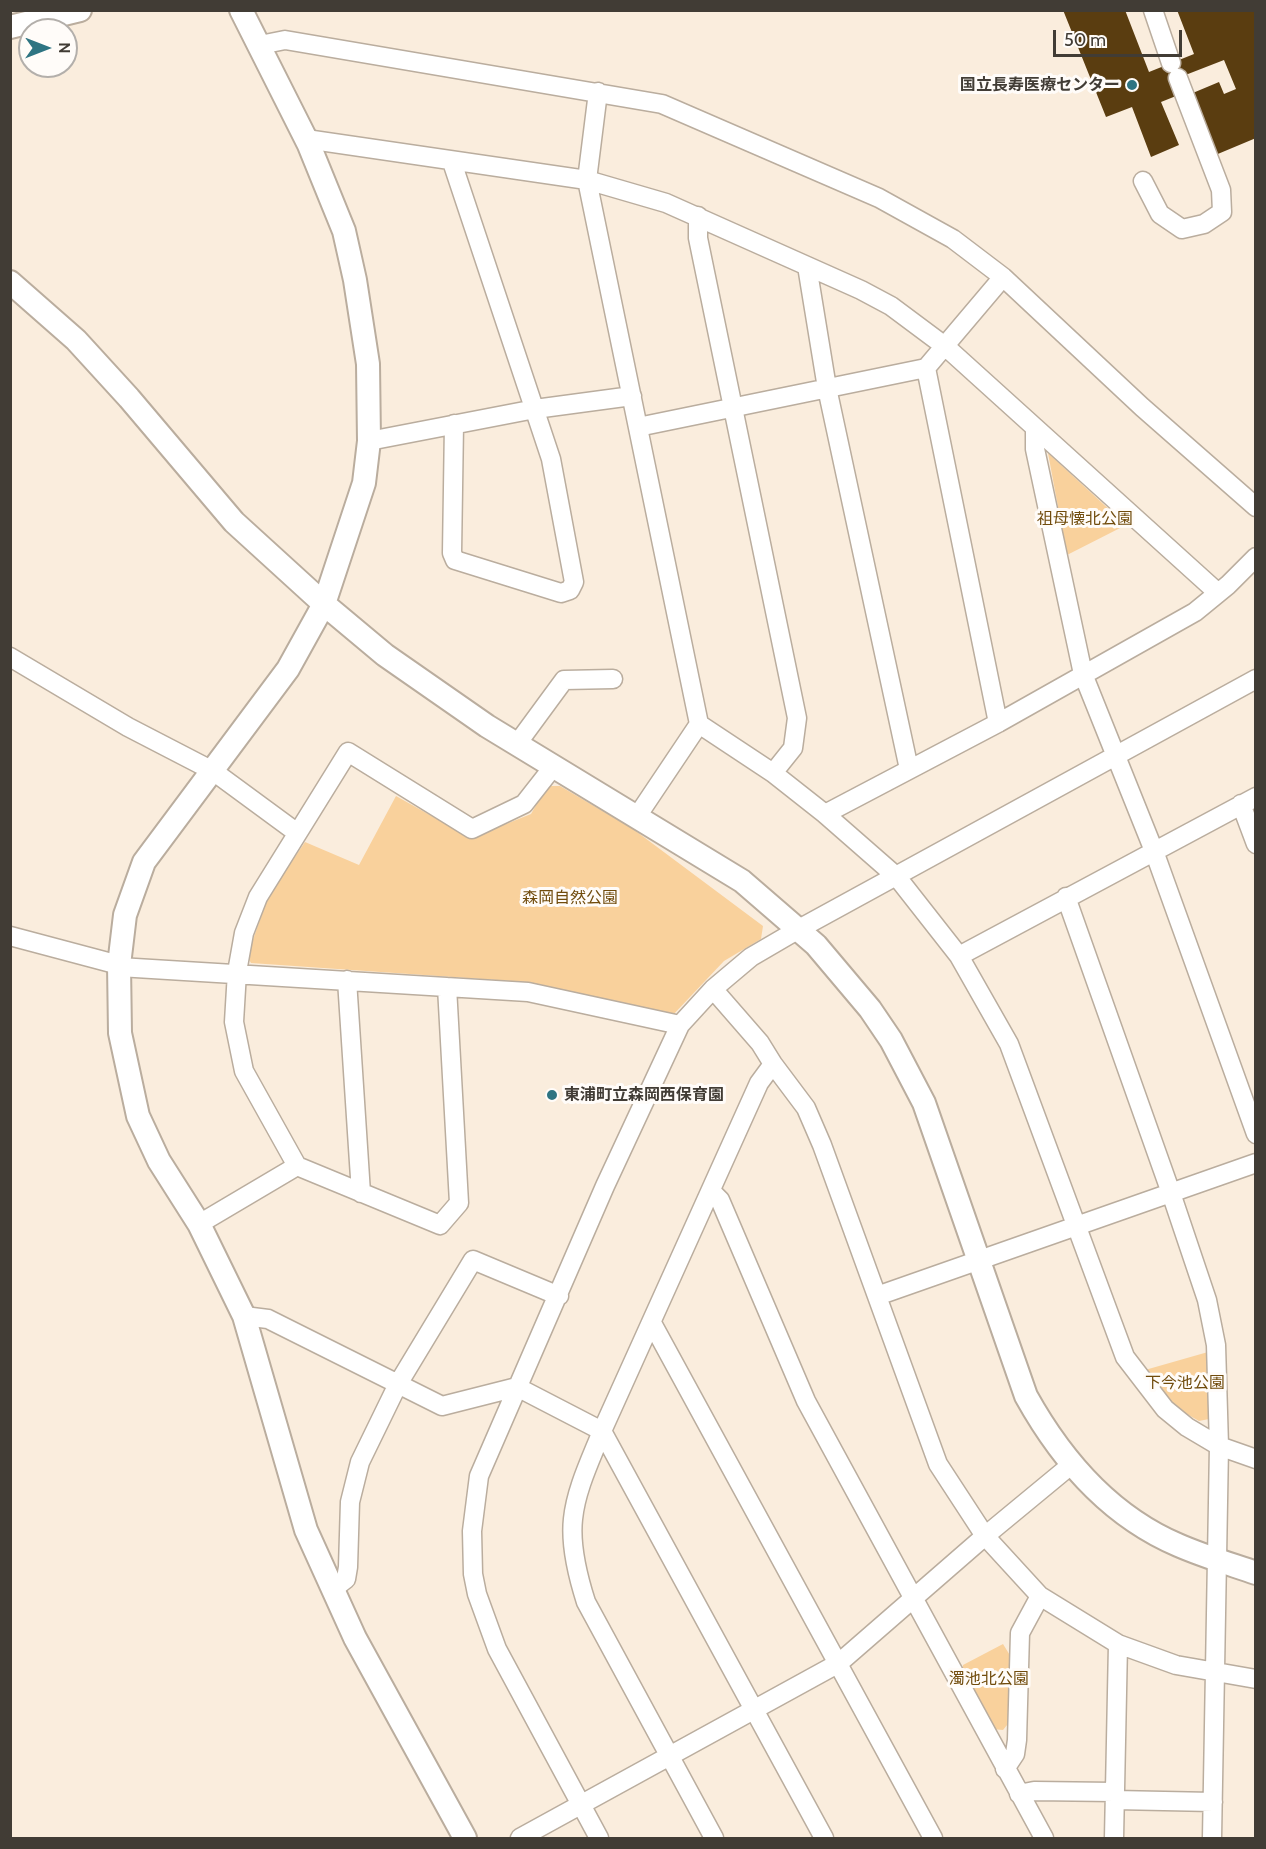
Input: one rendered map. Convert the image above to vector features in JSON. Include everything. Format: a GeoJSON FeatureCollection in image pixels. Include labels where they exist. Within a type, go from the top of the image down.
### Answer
{"type":"FeatureCollection","features":[{"type":"Feature","properties":{"kind":"street"},"geometry":{"type":"LineString","coordinates":[[10,27],[80,10]]}},
{"type":"Feature","properties":{"kind":"street"},"geometry":{"type":"LineString","coordinates":[[241,10],[306,139],[344,231],[355,280],[368,364],[369,441],[364,483],[324,604],[288,669],[144,862],[125,915],[119,966],[120,1033],[138,1116],[159,1161],[200,1224],[244,1316],[306,1530],[361,1648],[465,1839]]}},
{"type":"Feature","properties":{"kind":"street"},"geometry":{"type":"LineString","coordinates":[[1143,181],[1160,214],[1182,229],[1204,224],[1222,212],[1221,190],[1153,10]]}},
{"type":"Feature","properties":{"kind":"street"},"geometry":{"type":"LineString","coordinates":[[260,45],[285,40],[662,104],[879,198],[953,239],[1003,277],[1142,407],[1256,507]]}},
{"type":"Feature","properties":{"kind":"street"},"geometry":{"type":"LineString","coordinates":[[598,92],[587,180],[699,723],[773,773],[825,813],[897,877],[959,956],[1009,1044],[1125,1357],[1141,1381],[1166,1409],[1187,1427],[1219,1446],[1256,1459]]}},
{"type":"Feature","properties":{"kind":"street"},"geometry":{"type":"LineString","coordinates":[[306,139],[587,180],[666,203],[698,216],[891,306],[946,347],[1217,592]]}},
{"type":"Feature","properties":{"kind":"street"},"geometry":{"type":"LineString","coordinates":[[452,162],[551,459],[574,582],[570,590],[561,593],[455,560],[452,553],[454,424]]}},
{"type":"Feature","properties":{"kind":"street"},"geometry":{"type":"LineString","coordinates":[[698,216],[698,238],[797,718],[793,748],[773,773]]}},
{"type":"Feature","properties":{"kind":"street"},"geometry":{"type":"LineString","coordinates":[[807,266],[827,388],[909,769]]}},
{"type":"Feature","properties":{"kind":"street"},"geometry":{"type":"LineString","coordinates":[[638,427],[926,368],[1003,277]]}},
{"type":"Feature","properties":{"kind":"street"},"geometry":{"type":"LineString","coordinates":[[10,282],[76,340],[129,398],[234,522],[324,604],[437,693],[553,767],[742,881],[799,929],[846,978],[891,1040],[924,1103],[1026,1396],[1045,1431],[1071,1465],[1113,1504],[1151,1531],[1177,1545],[1256,1573]]}},
{"type":"Feature","properties":{"kind":"street"},"geometry":{"type":"LineString","coordinates":[[926,368],[998,723]]}},
{"type":"Feature","properties":{"kind":"street"},"geometry":{"type":"LineString","coordinates":[[369,441],[535,409],[632,396]]}},
{"type":"Feature","properties":{"kind":"street"},"geometry":{"type":"LineString","coordinates":[[1035,429],[1035,449],[1083,674],[1154,850],[1256,1134]]}},
{"type":"Feature","properties":{"kind":"street"},"geometry":{"type":"LineString","coordinates":[[825,813],[998,723],[1195,612],[1228,585],[1256,557]]}},
{"type":"Feature","properties":{"kind":"street"},"geometry":{"type":"LineString","coordinates":[[10,657],[128,727],[213,771],[296,832]]}},
{"type":"Feature","properties":{"kind":"street"},"geometry":{"type":"LineString","coordinates":[[517,744],[564,680],[613,679]]}},
{"type":"Feature","properties":{"kind":"street"},"geometry":{"type":"LineString","coordinates":[[599,1839],[497,1648],[473,1574],[471,1531],[479,1476],[605,1186],[680,1025],[713,989],[751,957],[1256,679]]}},
{"type":"Feature","properties":{"kind":"street"},"geometry":{"type":"LineString","coordinates":[[636,818],[699,723]]}},
{"type":"Feature","properties":{"kind":"street"},"geometry":{"type":"LineString","coordinates":[[447,987],[459,1203],[440,1225],[297,1166],[244,1071],[234,1022],[237,972],[244,933],[258,897],[296,832],[348,752],[472,829],[524,804],[553,767]]}},
{"type":"Feature","properties":{"kind":"street"},"geometry":{"type":"LineString","coordinates":[[959,956],[1248,801],[1256,844]]}},
{"type":"Feature","properties":{"kind":"street"},"geometry":{"type":"LineString","coordinates":[[1066,897],[1172,1193],[1207,1300],[1216,1345],[1219,1446],[1212,1839]]}},
{"type":"Feature","properties":{"kind":"street"},"geometry":{"type":"LineString","coordinates":[[10,936],[119,966],[528,992],[680,1025]]}},
{"type":"Feature","properties":{"kind":"street"},"geometry":{"type":"LineString","coordinates":[[347,980],[361,1193]]}},
{"type":"Feature","properties":{"kind":"street"},"geometry":{"type":"LineString","coordinates":[[713,989],[760,1044],[806,1108],[938,1464],[985,1536],[1040,1596],[1118,1644],[1176,1665],[1215,1674],[1256,1679]]}},
{"type":"Feature","properties":{"kind":"street"},"geometry":{"type":"LineString","coordinates":[[714,1839],[586,1602],[578,1578],[573,1520],[581,1486],[602,1431],[759,1083],[773,1064]]}},
{"type":"Feature","properties":{"kind":"street"},"geometry":{"type":"LineString","coordinates":[[877,1296],[1256,1163]]}},
{"type":"Feature","properties":{"kind":"street"},"geometry":{"type":"LineString","coordinates":[[200,1224],[297,1166]]}},
{"type":"Feature","properties":{"kind":"street"},"geometry":{"type":"LineString","coordinates":[[711,1191],[720,1200],[806,1401],[1044,1839]]}},
{"type":"Feature","properties":{"kind":"street"},"geometry":{"type":"LineString","coordinates":[[333,1589],[346,1579],[350,1503],[354,1480],[398,1384],[473,1260],[559,1296]]}},
{"type":"Feature","properties":{"kind":"street"},"geometry":{"type":"LineString","coordinates":[[244,1316],[268,1319],[442,1406],[517,1387],[602,1431],[824,1839]]}},
{"type":"Feature","properties":{"kind":"street"},"geometry":{"type":"LineString","coordinates":[[652,1323],[933,1839]]}},
{"type":"Feature","properties":{"kind":"street"},"geometry":{"type":"LineString","coordinates":[[520,1839],[839,1663],[985,1536],[1071,1465]]}},
{"type":"Feature","properties":{"kind":"street"},"geometry":{"type":"LineString","coordinates":[[1005,1769],[1015,1754],[1016,1747],[1020,1633],[1040,1596]]}},
{"type":"Feature","properties":{"kind":"street"},"geometry":{"type":"LineString","coordinates":[[1114,1839],[1118,1644]]}},
{"type":"Feature","properties":{"kind":"street"},"geometry":{"type":"LineString","coordinates":[[1019,1794],[1034,1791],[1213,1802]]}},
{"type":"Feature","properties":{"kind":"green space","name":"祖母懐北公園"},"geometry":{"type":"Polygon","coordinates":[[[1048,453],[1126,525],[1067,555],[1048,453]]]}},
{"type":"Feature","properties":{"kind":"green space","name":"森岡自然公園"},"geometry":{"type":"Polygon","coordinates":[[[547,786],[560,786],[633,829],[763,926],[761,939],[724,961],[672,1016],[525,982],[251,963],[247,956],[269,895],[305,842],[359,865],[396,796],[471,838],[531,814],[547,786]]]}},
{"type":"Feature","properties":{"kind":"green space","name":"下今池公園"},"geometry":{"type":"Polygon","coordinates":[[[1208,1352],[1209,1419],[1199,1421],[1173,1406],[1145,1370],[1208,1352]]]}},
{"type":"Feature","properties":{"kind":"green space","name":"濁池北公園"},"geometry":{"type":"Polygon","coordinates":[[[1003,1644],[1011,1657],[1011,1720],[1003,1730],[992,1729],[962,1674],[963,1665],[1003,1644]]]}},
{"type":"Feature","properties":{"kind":"building","name":"国立長寿医療センター"},"geometry":{"type":"Polygon","coordinates":[[[1063,10],[1125,10],[1149,72],[1194,54],[1177,10],[1256,10],[1256,138],[1213,156],[1188,95],[1219,82],[1224,94],[1236,89],[1224,60],[1170,81],[1176,96],[1161,102],[1179,145],[1151,157],[1132,107],[1106,117],[1063,10]]]}},
{"type":"Feature","properties":{"kind":"place","name":"国立長寿医療センター"},"geometry":{"type":"Point","coordinates":[1132,85]}},
{"type":"Feature","properties":{"kind":"place","name":"東浦町立森岡西保育園"},"geometry":{"type":"Point","coordinates":[552,1095]}}]}
